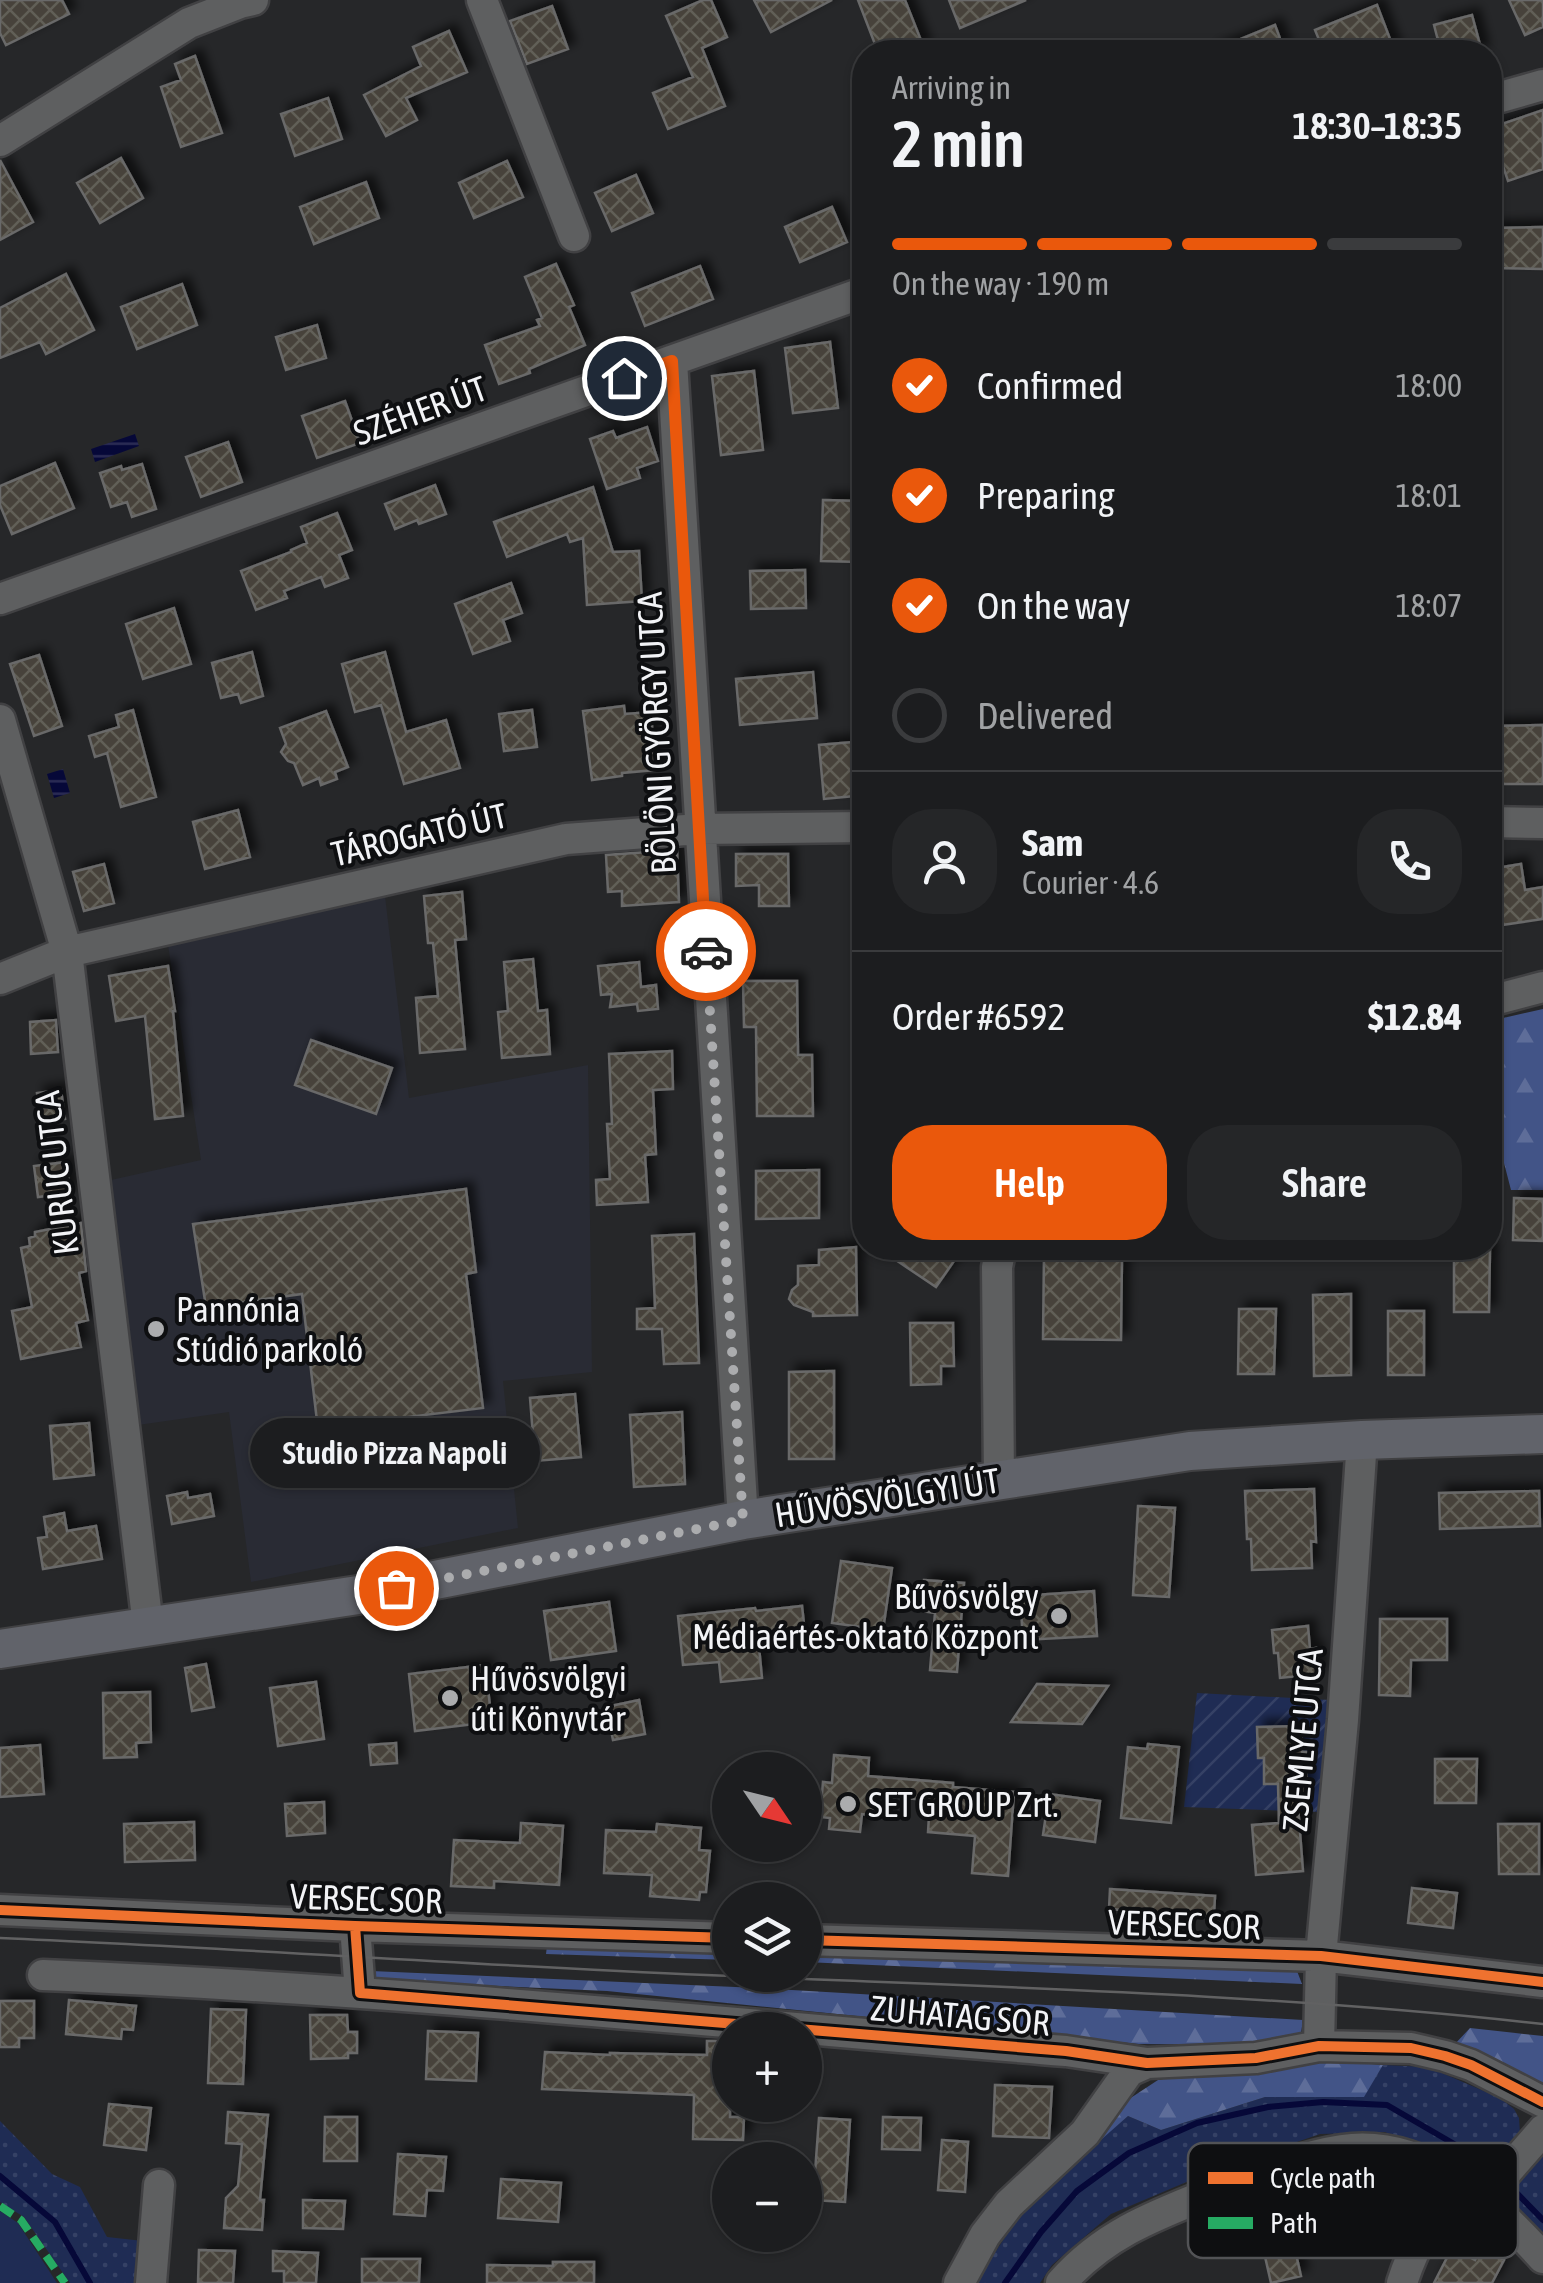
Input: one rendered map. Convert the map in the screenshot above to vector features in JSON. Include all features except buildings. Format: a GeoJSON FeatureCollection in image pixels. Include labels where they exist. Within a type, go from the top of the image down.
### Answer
{"type":"FeatureCollection","features":[{"type":"Feature","properties":{"kind":"main road","name":"HŰVÖSVÖLGYI ÚT"},"geometry":{"type":"LineString","coordinates":[[0,1650],[358,1595],[743,1520],[1190,1451],[1543,1434]]}},
{"type":"Feature","properties":{"kind":"street"},"geometry":{"type":"LineString","coordinates":[[0,141],[189,24],[253,0]]}},
{"type":"Feature","properties":{"kind":"street"},"geometry":{"type":"LineString","coordinates":[[482,0],[574,236]]}},
{"type":"Feature","properties":{"kind":"street"},"geometry":{"type":"LineString","coordinates":[[1502,97],[1543,85]]}},
{"type":"Feature","properties":{"kind":"street","name":"SZÉHER ÚT"},"geometry":{"type":"LineString","coordinates":[[0,600],[852,297]]}},
{"type":"Feature","properties":{"kind":"street","name":"BÖLÖNI GYÖRGY UTCA"},"geometry":{"type":"LineString","coordinates":[[672,361],[743,1520]]}},
{"type":"Feature","properties":{"kind":"street","name":"KURUC UTCA"},"geometry":{"type":"LineString","coordinates":[[0,720],[67,952],[148,1626]]}},
{"type":"Feature","properties":{"kind":"street"},"geometry":{"type":"LineString","coordinates":[[1502,822],[1543,823]]}},
{"type":"Feature","properties":{"kind":"street","name":"TÁROGATÓ ÚT"},"geometry":{"type":"LineString","coordinates":[[0,979],[67,952],[566,839],[699,829],[852,828]]}},
{"type":"Feature","properties":{"kind":"street"},"geometry":{"type":"LineString","coordinates":[[1502,998],[1543,987]]}},
{"type":"Feature","properties":{"kind":"street"},"geometry":{"type":"LineString","coordinates":[[998,1260],[1000,1479]]}},
{"type":"Feature","properties":{"kind":"street","name":"ZSEMLYE UTCA"},"geometry":{"type":"LineString","coordinates":[[1318,2046],[1321,1956],[1344,1720],[1362,1440]]}},
{"type":"Feature","properties":{"kind":"street","name":"VERSEC SOR"},"geometry":{"type":"LineString","coordinates":[[0,1910],[712,1937]]}},
{"type":"Feature","properties":{"kind":"street"},"geometry":{"type":"LineString","coordinates":[[355,1926],[360,1994]]}},
{"type":"Feature","properties":{"kind":"street","name":"VERSEC SOR"},"geometry":{"type":"LineString","coordinates":[[822,1941],[1321,1956],[1543,1982]]}},
{"type":"Feature","properties":{"kind":"street","name":"ZUHATAG SOR"},"geometry":{"type":"LineString","coordinates":[[43,1975],[360,1994],[1066,2051],[1147,2063],[1256,2058],[1318,2046],[1411,2048],[1471,2066],[1543,2102]]}},
{"type":"Feature","properties":{"kind":"street"},"geometry":{"type":"LineString","coordinates":[[959,2283],[985,2235],[1009,2204],[1084,2133],[1130,2071],[1147,2063]]}},
{"type":"Feature","properties":{"kind":"street"},"geometry":{"type":"LineString","coordinates":[[1518,2158],[1543,2130]]}},
{"type":"Feature","properties":{"kind":"street"},"geometry":{"type":"LineString","coordinates":[[151,2283],[159,2186]]}},
{"type":"Feature","properties":{"kind":"street"},"geometry":{"type":"LineString","coordinates":[[1062,2283],[1122,2231],[1188,2202]]}},
{"type":"Feature","properties":{"kind":"street"},"geometry":{"type":"LineString","coordinates":[[1518,2233],[1543,2258]]}},
{"type":"Feature","properties":{"kind":"street"},"geometry":{"type":"LineString","coordinates":[[1402,2283],[1410,2258]]}},
{"type":"Feature","properties":{"kind":"shaded area"},"geometry":{"type":"Polygon","coordinates":[[[135,434],[139,446],[95,462],[91,449],[135,434]]]}},
{"type":"Feature","properties":{"kind":"shaded area"},"geometry":{"type":"Polygon","coordinates":[[[63,769],[70,793],[54,798],[47,774],[63,769]]]}},
{"type":"Feature","properties":{"kind":"shaded area"},"geometry":{"type":"Polygon","coordinates":[[[385,896],[409,1098],[588,1065],[592,1372],[503,1381],[518,1528],[251,1582],[229,1412],[138,1425],[111,1180],[201,1160],[168,945],[385,896]]]}},
{"type":"Feature","properties":{"kind":"shaded area"},"geometry":{"type":"Polygon","coordinates":[[[1197,1693],[1330,1700],[1321,1812],[1184,1807],[1197,1693]]]}},
{"type":"Feature","properties":{"kind":"shaded area"},"geometry":{"type":"Polygon","coordinates":[[[1383,2065],[1428,2067],[1500,2098],[1519,2118],[1520,2134],[1543,2157],[1543,2236],[1518,2211],[1518,2143],[1410,2143],[1385,2132],[1320,2134],[1294,2143],[1188,2143],[1188,2181],[1111,2214],[1052,2265],[1040,2283],[975,2283],[1015,2222],[1086,2140],[1094,2145],[1128,2116],[1161,2130],[1265,2097],[1363,2097],[1383,2065]]]}},
{"type":"Feature","properties":{"kind":"shaded area"},"geometry":{"type":"Polygon","coordinates":[[[0,2121],[52,2174],[80,2187],[107,2237],[143,2241],[143,2283],[70,2283],[24,2217],[0,2202],[0,2121]]]}},
{"type":"Feature","properties":{"kind":"shaded area"},"geometry":{"type":"Polygon","coordinates":[[[0,2211],[18,2223],[57,2283],[0,2283],[0,2211]]]}},
{"type":"Feature","properties":{"kind":"green space"},"geometry":{"type":"Polygon","coordinates":[[[1543,1009],[1543,1190],[1511,1190],[1502,1155],[1502,1018],[1543,1009]]]}},
{"type":"Feature","properties":{"kind":"green space"},"geometry":{"type":"Polygon","coordinates":[[[547,1946],[712,1950],[712,1959],[546,1954],[547,1946]]]}},
{"type":"Feature","properties":{"kind":"green space"},"geometry":{"type":"Polygon","coordinates":[[[822,1952],[1287,1963],[1297,1971],[1302,1984],[822,1963],[822,1952]]]}},
{"type":"Feature","properties":{"kind":"green space"},"geometry":{"type":"Polygon","coordinates":[[[371,1971],[712,1986],[712,1992],[822,1992],[1303,2020],[1301,2033],[1283,2045],[1139,2044],[607,1991],[371,1980],[371,1971]]]}},
{"type":"Feature","properties":{"kind":"green space"},"geometry":{"type":"Polygon","coordinates":[[[1470,2028],[1543,2036],[1543,2084],[1501,2062],[1454,2045],[1470,2028]]]}},
{"type":"Feature","properties":{"kind":"green space"},"geometry":{"type":"Polygon","coordinates":[[[1324,2060],[1383,2065],[1364,2097],[1265,2097],[1161,2130],[1128,2116],[1094,2146],[1086,2140],[1126,2101],[1158,2080],[1324,2060]]]}},
{"type":"Feature","properties":{"kind":"waterway"},"geometry":{"type":"LineString","coordinates":[[1005,2283],[1041,2232],[1077,2191],[1129,2153],[1197,2123],[1268,2107],[1323,2102],[1387,2105],[1452,2143]]}},
{"type":"Feature","properties":{"kind":"waterway"},"geometry":{"type":"LineString","coordinates":[[0,2176],[55,2222],[90,2283]]}},
{"type":"Feature","properties":{"kind":"waterway"},"geometry":{"type":"LineString","coordinates":[[1518,2194],[1543,2220]]}},
{"type":"Feature","properties":{"kind":"tram line"},"geometry":{"type":"LineString","coordinates":[[0,1938],[1230,1998],[1543,2024]]}},
{"type":"Feature","properties":{"kind":"marked path"},"geometry":{"type":"LineString","coordinates":[[0,2206],[21,2220],[65,2283]]}},
{"type":"Feature","properties":{"kind":"cycle path"},"geometry":{"type":"LineString","coordinates":[[0,1910],[712,1937]]}},
{"type":"Feature","properties":{"kind":"cycle path"},"geometry":{"type":"LineString","coordinates":[[355,1926],[360,1993],[1066,2051],[1147,2063],[1256,2058],[1319,2046],[1411,2048],[1471,2065],[1543,2102]]}},
{"type":"Feature","properties":{"kind":"cycle path"},"geometry":{"type":"LineString","coordinates":[[822,1941],[1321,1956],[1543,1982]]}},
{"type":"Feature","properties":{"kind":"way so far"},"geometry":{"type":"LineString","coordinates":[[396,1588],[743,1520],[706,951]]}},
{"type":"Feature","properties":{"kind":"place","name":"Pannónia Stúdió parkoló"},"geometry":{"type":"Point","coordinates":[156,1329]}},
{"type":"Feature","properties":{"kind":"place","name":"Studio Pizza Napoli"},"geometry":{"type":"Point","coordinates":[396,1588]}},
{"type":"Feature","properties":{"kind":"place","name":"Bűvösvölgy Médiaértés-oktató Központ"},"geometry":{"type":"Point","coordinates":[1059,1616]}},
{"type":"Feature","properties":{"kind":"place","name":"Hűvösvölgyi úti Könyvtár"},"geometry":{"type":"Point","coordinates":[450,1698]}},
{"type":"Feature","properties":{"kind":"place","name":"SET GROUP Zrt."},"geometry":{"type":"Point","coordinates":[848,1804]}},
{"type":"Feature","properties":{"kind":"route"},"geometry":{"type":"LineString","coordinates":[[624,378],[672,361],[706,951]]}}]}
